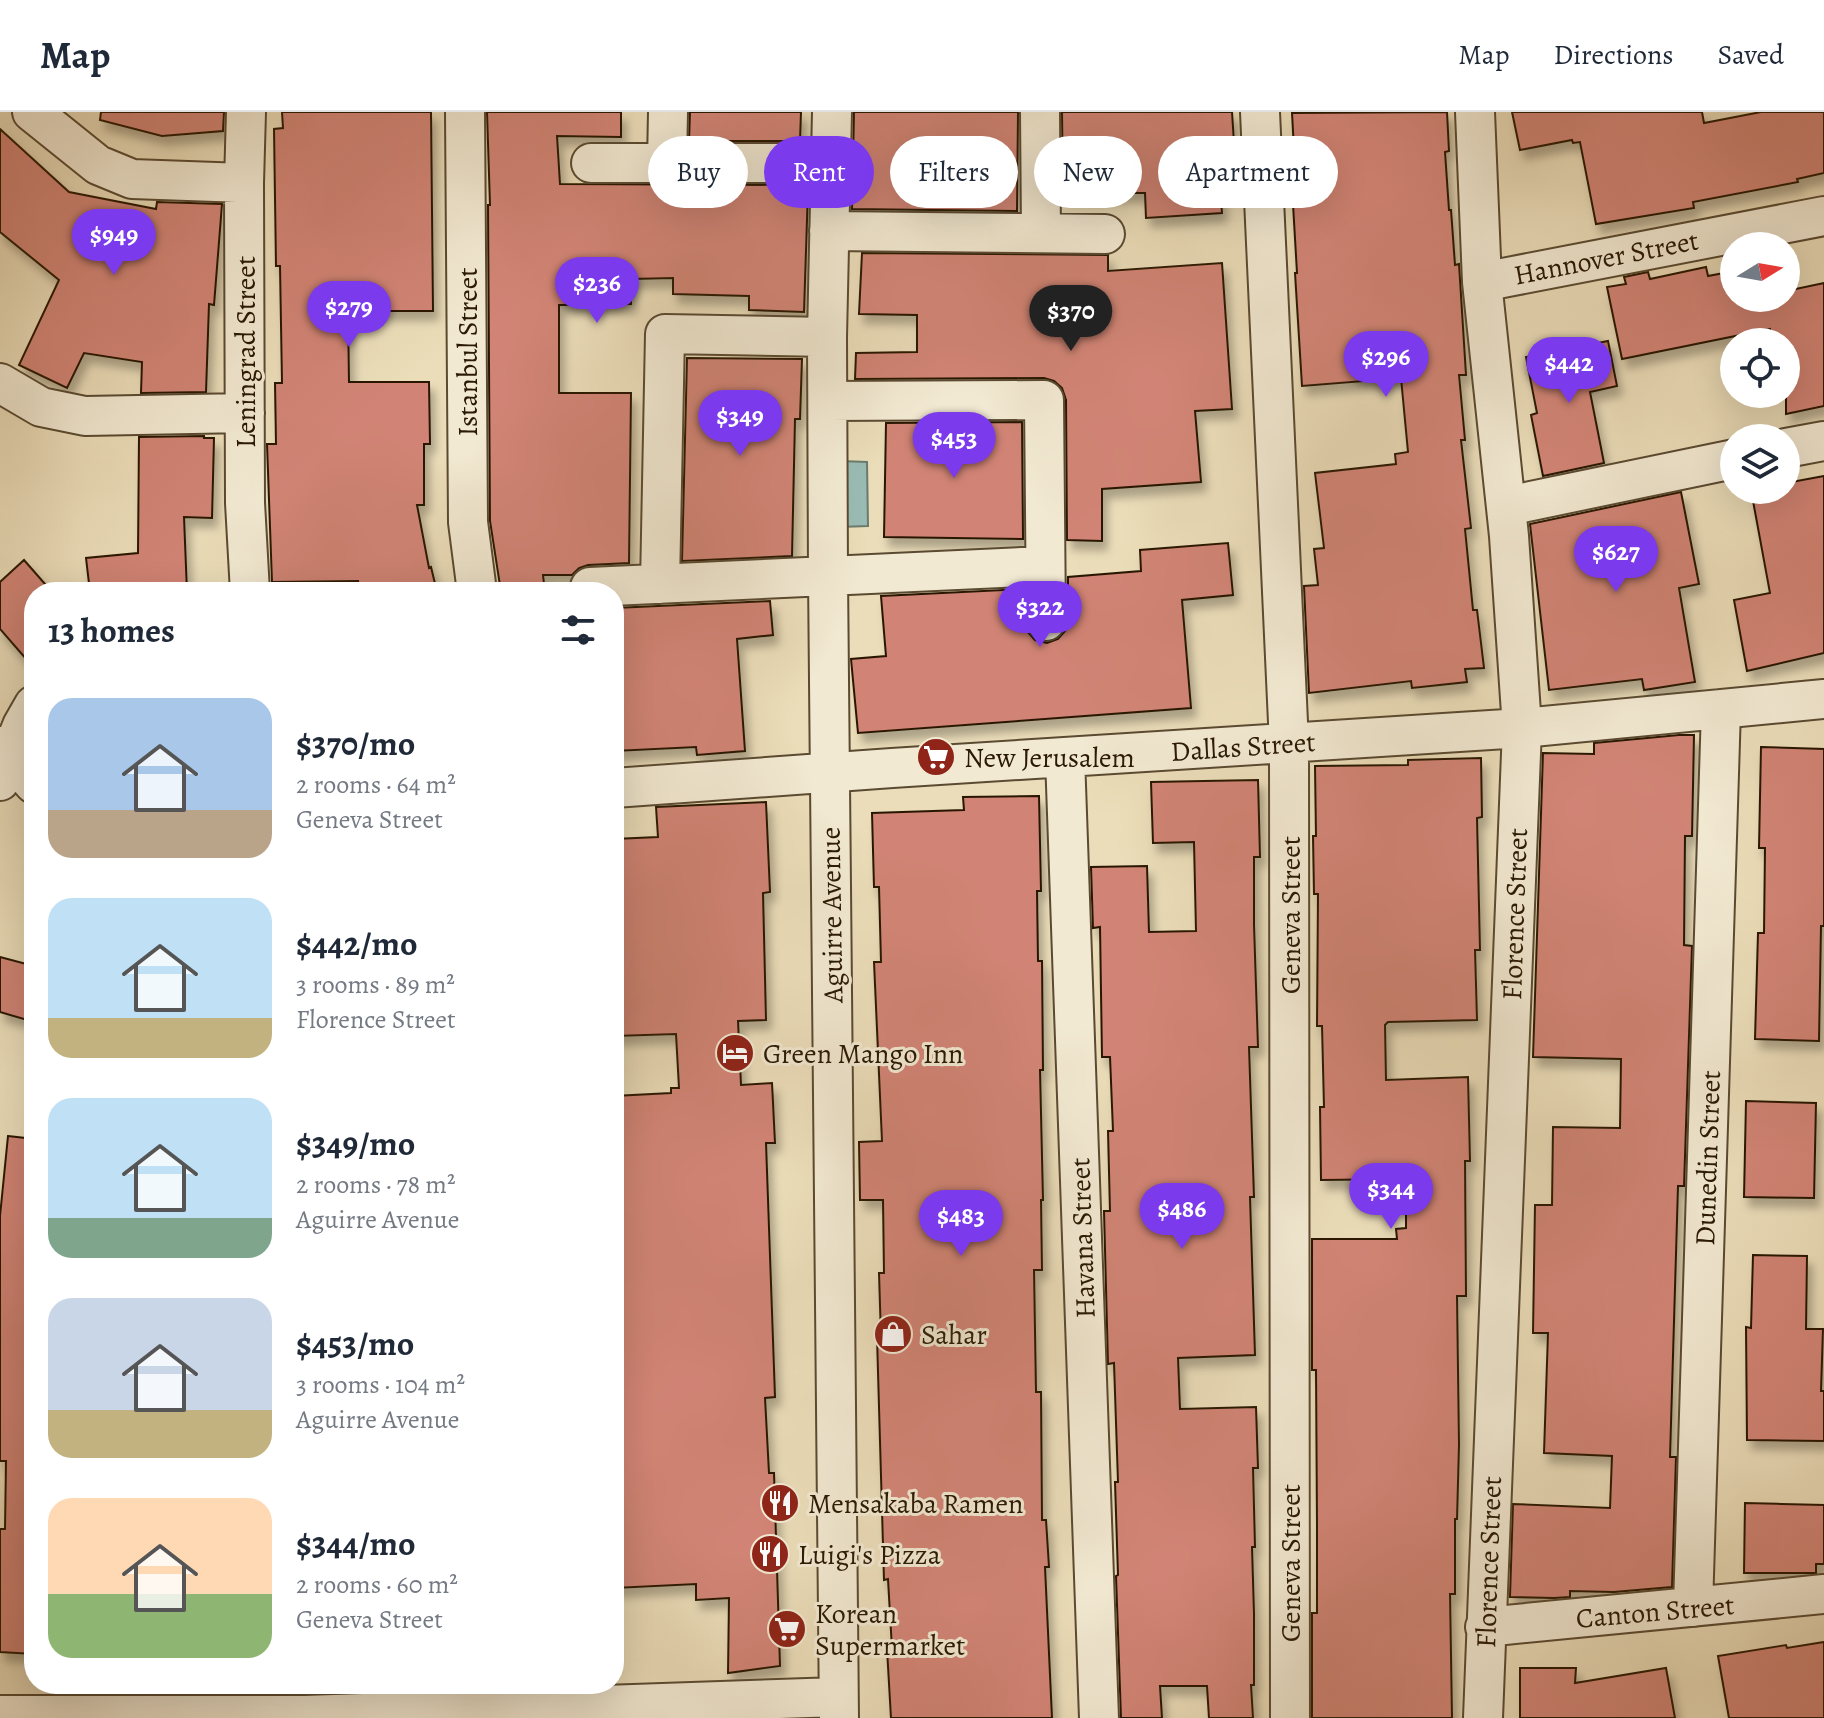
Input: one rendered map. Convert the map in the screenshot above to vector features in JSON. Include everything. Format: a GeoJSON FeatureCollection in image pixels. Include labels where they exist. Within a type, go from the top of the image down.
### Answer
{"type":"FeatureCollection","features":[{"type":"Feature","properties":{"kind":"street"},"geometry":{"type":"LineString","coordinates":[[32,112],[98,165],[132,179],[244,183]]}},
{"type":"Feature","properties":{"kind":"street","name":"Leningrad Street"},"geometry":{"type":"LineString","coordinates":[[246,112],[245,503],[249,582]]}},
{"type":"Feature","properties":{"kind":"street","name":"Istanbul Street"},"geometry":{"type":"LineString","coordinates":[[465,112],[468,522],[476,582]]}},
{"type":"Feature","properties":{"kind":"street"},"geometry":{"type":"LineString","coordinates":[[668,112],[668,136]]}},
{"type":"Feature","properties":{"kind":"street","name":"Aguirre Avenue"},"geometry":{"type":"LineString","coordinates":[[831,136],[832,112]]}},
{"type":"Feature","properties":{"kind":"street"},"geometry":{"type":"LineString","coordinates":[[1040,112],[1041,233]]}},
{"type":"Feature","properties":{"kind":"street","name":"Geneva Street"},"geometry":{"type":"LineString","coordinates":[[1260,112],[1289,744],[1290,1718]]}},
{"type":"Feature","properties":{"kind":"street","name":"Florence Street"},"geometry":{"type":"LineString","coordinates":[[1475,112],[1482,282],[1507,506],[1522,728],[1483,1718]]}},
{"type":"Feature","properties":{"kind":"street"},"geometry":{"type":"LineString","coordinates":[[591,163],[648,163]]}},
{"type":"Feature","properties":{"kind":"street","name":"Aguirre Avenue"},"geometry":{"type":"LineString","coordinates":[[829,208],[828,576],[838,1708]]}},
{"type":"Feature","properties":{"kind":"street","name":"Hannover Street"},"geometry":{"type":"LineString","coordinates":[[1482,282],[1824,216]]}},
{"type":"Feature","properties":{"kind":"street"},"geometry":{"type":"LineString","coordinates":[[829,231],[1105,234]]}},
{"type":"Feature","properties":{"kind":"street"},"geometry":{"type":"LineString","coordinates":[[660,584],[665,334],[827,337]]}},
{"type":"Feature","properties":{"kind":"street"},"geometry":{"type":"LineString","coordinates":[[0,383],[41,407],[85,416],[245,413]]}},
{"type":"Feature","properties":{"kind":"street"},"geometry":{"type":"LineString","coordinates":[[828,401],[1044,400],[1046,621]]}},
{"type":"Feature","properties":{"kind":"street"},"geometry":{"type":"LineString","coordinates":[[1800,445],[1824,441]]}},
{"type":"Feature","properties":{"kind":"street"},"geometry":{"type":"LineString","coordinates":[[1507,506],[1720,462]]}},
{"type":"Feature","properties":{"kind":"street"},"geometry":{"type":"LineString","coordinates":[[624,586],[1045,566]]}},
{"type":"Feature","properties":{"kind":"street","name":"Dallas Street"},"geometry":{"type":"LineString","coordinates":[[624,787],[1522,728],[1824,699]]}},
{"type":"Feature","properties":{"kind":"street","name":"Dunedin Street"},"geometry":{"type":"LineString","coordinates":[[1693,1607],[1721,709]]}},
{"type":"Feature","properties":{"kind":"street"},"geometry":{"type":"LineString","coordinates":[[24,722],[3,761],[24,777]]}},
{"type":"Feature","properties":{"kind":"street","name":"Havana Street"},"geometry":{"type":"LineString","coordinates":[[1065,757],[1099,1718]]}},
{"type":"Feature","properties":{"kind":"street","name":"Canton Street"},"geometry":{"type":"LineString","coordinates":[[1485,1627],[1824,1594]]}},
{"type":"Feature","properties":{"kind":"street"},"geometry":{"type":"LineString","coordinates":[[0,1715],[78,1700],[572,1695],[838,1708]]}},
{"type":"Feature","properties":{"kind":"water"},"geometry":{"type":"Polygon","coordinates":[[[840,461],[867,462],[868,526],[839,527],[840,461]]]}},
{"type":"Feature","properties":{"kind":"building"},"geometry":{"type":"Polygon","coordinates":[[[101,112],[224,112],[223,131],[162,136],[100,120],[101,112]]]}},
{"type":"Feature","properties":{"kind":"building"},"geometry":{"type":"Polygon","coordinates":[[[282,112],[431,112],[433,311],[348,311],[349,382],[429,382],[430,444],[424,444],[424,505],[417,505],[435,582],[272,582],[267,444],[276,444],[275,383],[282,383],[274,129],[283,128],[282,112]]]}},
{"type":"Feature","properties":{"kind":"building"},"geometry":{"type":"Polygon","coordinates":[[[487,112],[621,112],[621,137],[557,136],[560,184],[648,184],[648,208],[748,208],[748,185],[764,185],[764,208],[807,208],[804,312],[749,310],[749,296],[673,294],[673,278],[631,279],[631,304],[559,305],[559,393],[631,393],[629,563],[588,565],[572,575],[543,575],[544,582],[499,582],[490,521],[487,112]]]}},
{"type":"Feature","properties":{"kind":"building"},"geometry":{"type":"Polygon","coordinates":[[[690,112],[801,112],[800,136],[764,136],[764,141],[748,141],[748,136],[689,136],[690,112]]]}},
{"type":"Feature","properties":{"kind":"building"},"geometry":{"type":"Polygon","coordinates":[[[854,112],[1018,112],[1018,136],[890,136],[890,208],[1017,208],[1017,211],[852,209],[874,208],[874,136],[854,136],[854,112]]]}},
{"type":"Feature","properties":{"kind":"building"},"geometry":{"type":"Polygon","coordinates":[[[1062,112],[1232,112],[1234,136],[1158,136],[1158,208],[1222,208],[1222,213],[1146,218],[1145,193],[1142,193],[1142,136],[1062,136],[1062,112]]]}},
{"type":"Feature","properties":{"kind":"building"},"geometry":{"type":"Polygon","coordinates":[[[1447,112],[1449,151],[1445,152],[1449,210],[1455,265],[1459,264],[1466,375],[1459,375],[1465,440],[1461,440],[1471,528],[1465,529],[1473,610],[1477,610],[1484,668],[1465,669],[1467,682],[1412,688],[1411,681],[1309,693],[1304,586],[1318,585],[1314,549],[1324,548],[1315,473],[1396,464],[1395,454],[1408,452],[1401,378],[1302,386],[1293,208],[1338,208],[1338,136],[1293,136],[1292,113],[1447,112]]]}},
{"type":"Feature","properties":{"kind":"building"},"geometry":{"type":"Polygon","coordinates":[[[1512,112],[1702,112],[1704,123],[1761,112],[1824,112],[1824,173],[1797,179],[1798,182],[1693,202],[1694,208],[1596,224],[1580,142],[1573,143],[1572,140],[1520,150],[1512,112]]]}},
{"type":"Feature","properties":{"kind":"building"},"geometry":{"type":"Polygon","coordinates":[[[0,129],[69,192],[156,209],[157,202],[222,204],[214,305],[209,304],[206,392],[141,393],[142,362],[84,353],[67,388],[19,365],[59,280],[0,232],[0,129]]]}},
{"type":"Feature","properties":{"kind":"building"},"geometry":{"type":"Polygon","coordinates":[[[862,253],[1108,255],[1108,271],[1222,263],[1232,409],[1195,411],[1201,482],[1102,489],[1102,541],[1067,540],[1066,400],[1062,388],[1044,378],[855,379],[856,353],[917,352],[917,315],[859,314],[862,253]]]}},
{"type":"Feature","properties":{"kind":"building"},"geometry":{"type":"Polygon","coordinates":[[[1706,267],[1708,276],[1720,274],[1720,312],[1800,312],[1800,288],[1824,283],[1824,406],[1786,414],[1786,408],[1800,408],[1800,328],[1720,328],[1720,339],[1622,359],[1607,287],[1626,284],[1624,277],[1648,272],[1650,279],[1706,267]]]}},
{"type":"Feature","properties":{"kind":"building"},"geometry":{"type":"Polygon","coordinates":[[[1608,341],[1617,386],[1590,392],[1604,463],[1543,476],[1531,415],[1537,413],[1526,357],[1608,341]]]}},
{"type":"Feature","properties":{"kind":"building"},"geometry":{"type":"Polygon","coordinates":[[[687,358],[802,359],[800,419],[795,419],[792,556],[682,561],[687,358]]]}},
{"type":"Feature","properties":{"kind":"building"},"geometry":{"type":"Polygon","coordinates":[[[1022,422],[1023,539],[884,537],[886,423],[1022,422]]]}},
{"type":"Feature","properties":{"kind":"building"},"geometry":{"type":"Polygon","coordinates":[[[139,437],[214,438],[212,518],[184,517],[187,582],[89,582],[86,558],[138,553],[139,437]]]}},
{"type":"Feature","properties":{"kind":"building"},"geometry":{"type":"Polygon","coordinates":[[[1824,476],[1824,653],[1747,671],[1734,600],[1770,593],[1754,504],[1800,504],[1800,480],[1824,476]]]}},
{"type":"Feature","properties":{"kind":"building"},"geometry":{"type":"Polygon","coordinates":[[[1681,492],[1699,584],[1679,588],[1695,682],[1644,690],[1642,679],[1549,690],[1530,524],[1681,492]]]}},
{"type":"Feature","properties":{"kind":"building"},"geometry":{"type":"Polygon","coordinates":[[[1228,543],[1233,595],[1182,600],[1191,708],[858,733],[851,659],[886,656],[881,596],[1024,589],[1027,631],[1035,640],[1047,643],[1058,639],[1065,631],[1068,621],[1068,577],[1141,571],[1140,550],[1228,543]]]}},
{"type":"Feature","properties":{"kind":"building"},"geometry":{"type":"Polygon","coordinates":[[[24,560],[43,582],[24,582],[24,657],[0,629],[0,582],[24,560]]]}},
{"type":"Feature","properties":{"kind":"building"},"geometry":{"type":"Polygon","coordinates":[[[770,601],[773,635],[737,639],[745,751],[697,755],[696,747],[624,751],[624,608],[770,601]]]}},
{"type":"Feature","properties":{"kind":"building"},"geometry":{"type":"Polygon","coordinates":[[[1694,735],[1692,836],[1685,836],[1684,945],[1692,946],[1684,1186],[1678,1186],[1670,1457],[1676,1457],[1672,1587],[1614,1592],[1570,1591],[1570,1597],[1554,1598],[1510,1597],[1513,1504],[1610,1508],[1612,1456],[1544,1453],[1548,1333],[1533,1333],[1535,1205],[1552,1205],[1553,1127],[1620,1128],[1621,1059],[1533,1057],[1543,753],[1594,754],[1594,743],[1694,735]]]}},
{"type":"Feature","properties":{"kind":"building"},"geometry":{"type":"Polygon","coordinates":[[[1761,747],[1824,749],[1824,926],[1821,926],[1819,1041],[1755,1039],[1758,933],[1764,933],[1765,848],[1759,848],[1761,747]]]}},
{"type":"Feature","properties":{"kind":"building"},"geometry":{"type":"Polygon","coordinates":[[[1481,758],[1482,817],[1477,818],[1480,950],[1475,950],[1477,1020],[1388,1022],[1385,1025],[1386,1080],[1468,1077],[1470,1161],[1465,1161],[1466,1296],[1457,1296],[1459,1445],[1455,1594],[1450,1594],[1452,1718],[1312,1718],[1312,1613],[1317,1613],[1317,1524],[1312,1239],[1397,1239],[1396,1229],[1406,1228],[1406,1179],[1321,1180],[1320,1107],[1324,1107],[1322,1026],[1317,1026],[1318,894],[1314,894],[1313,836],[1316,836],[1315,766],[1408,765],[1408,760],[1481,758]]]}},
{"type":"Feature","properties":{"kind":"building"},"geometry":{"type":"Polygon","coordinates":[[[1258,780],[1260,857],[1254,857],[1254,925],[1258,1047],[1249,1047],[1255,1355],[1178,1358],[1180,1409],[1256,1407],[1258,1468],[1253,1468],[1255,1547],[1252,1547],[1253,1718],[1209,1718],[1207,1686],[1160,1686],[1162,1718],[1121,1718],[1116,1576],[1115,1482],[1118,1482],[1114,1363],[1108,1364],[1104,1211],[1110,1211],[1108,1131],[1113,1131],[1110,1057],[1102,1057],[1100,927],[1093,928],[1091,867],[1147,866],[1149,932],[1196,931],[1194,842],[1153,843],[1151,782],[1258,780]]]}},
{"type":"Feature","properties":{"kind":"building"},"geometry":{"type":"Polygon","coordinates":[[[1039,796],[1041,891],[1037,891],[1038,961],[1042,961],[1043,1070],[1040,1070],[1043,1200],[1042,1270],[1034,1270],[1036,1392],[1041,1392],[1042,1520],[1046,1520],[1049,1567],[1045,1567],[1052,1718],[891,1718],[887,1649],[892,1649],[888,1579],[884,1580],[877,1337],[881,1337],[879,1273],[884,1273],[883,1200],[860,1200],[859,1142],[882,1141],[874,962],[881,962],[879,887],[874,887],[872,813],[964,810],[963,797],[1039,796]]]}},
{"type":"Feature","properties":{"kind":"building"},"geometry":{"type":"Polygon","coordinates":[[[766,802],[770,892],[763,893],[766,1020],[738,1021],[741,1085],[772,1083],[775,1143],[766,1143],[775,1397],[765,1398],[769,1473],[774,1473],[780,1666],[728,1673],[729,1598],[696,1600],[696,1584],[624,1588],[624,1095],[671,1093],[671,1088],[679,1088],[676,1034],[624,1036],[624,839],[658,837],[656,807],[766,802]]]}},
{"type":"Feature","properties":{"kind":"building"},"geometry":{"type":"Polygon","coordinates":[[[0,957],[24,963],[24,1019],[0,1012],[0,957]]]}},
{"type":"Feature","properties":{"kind":"building"},"geometry":{"type":"Polygon","coordinates":[[[1746,1101],[1816,1103],[1814,1198],[1744,1197],[1746,1101]]]}},
{"type":"Feature","properties":{"kind":"building"},"geometry":{"type":"Polygon","coordinates":[[[8,1136],[24,1138],[24,1653],[0,1652],[0,1529],[5,1529],[6,1461],[0,1461],[0,1216],[8,1136]]]}},
{"type":"Feature","properties":{"kind":"building"},"geometry":{"type":"Polygon","coordinates":[[[1753,1255],[1807,1256],[1806,1329],[1823,1329],[1821,1391],[1824,1391],[1824,1441],[1747,1440],[1746,1327],[1751,1328],[1753,1255]]]}},
{"type":"Feature","properties":{"kind":"building"},"geometry":{"type":"Polygon","coordinates":[[[1745,1503],[1824,1505],[1824,1564],[1816,1564],[1816,1573],[1744,1573],[1745,1503]]]}},
{"type":"Feature","properties":{"kind":"building"},"geometry":{"type":"Polygon","coordinates":[[[1824,1642],[1824,1718],[1729,1718],[1718,1656],[1824,1642]]]}},
{"type":"Feature","properties":{"kind":"building"},"geometry":{"type":"Polygon","coordinates":[[[1520,1668],[1576,1668],[1575,1683],[1666,1668],[1675,1718],[1520,1718],[1520,1668]]]}},
{"type":"Feature","properties":{"kind":"place","name":"New Jerusalem"},"geometry":{"type":"Point","coordinates":[936,757]}},
{"type":"Feature","properties":{"kind":"place","name":"Green Mango Inn"},"geometry":{"type":"Point","coordinates":[735,1053]}},
{"type":"Feature","properties":{"kind":"place","name":"Sahar"},"geometry":{"type":"Point","coordinates":[893,1334]}},
{"type":"Feature","properties":{"kind":"place","name":"Mensakaba Ramen"},"geometry":{"type":"Point","coordinates":[780,1503]}},
{"type":"Feature","properties":{"kind":"place","name":"Luigi's Pizza"},"geometry":{"type":"Point","coordinates":[770,1554]}},
{"type":"Feature","properties":{"kind":"place","name":"Korean Supermarket"},"geometry":{"type":"Point","coordinates":[787,1629]}}]}
